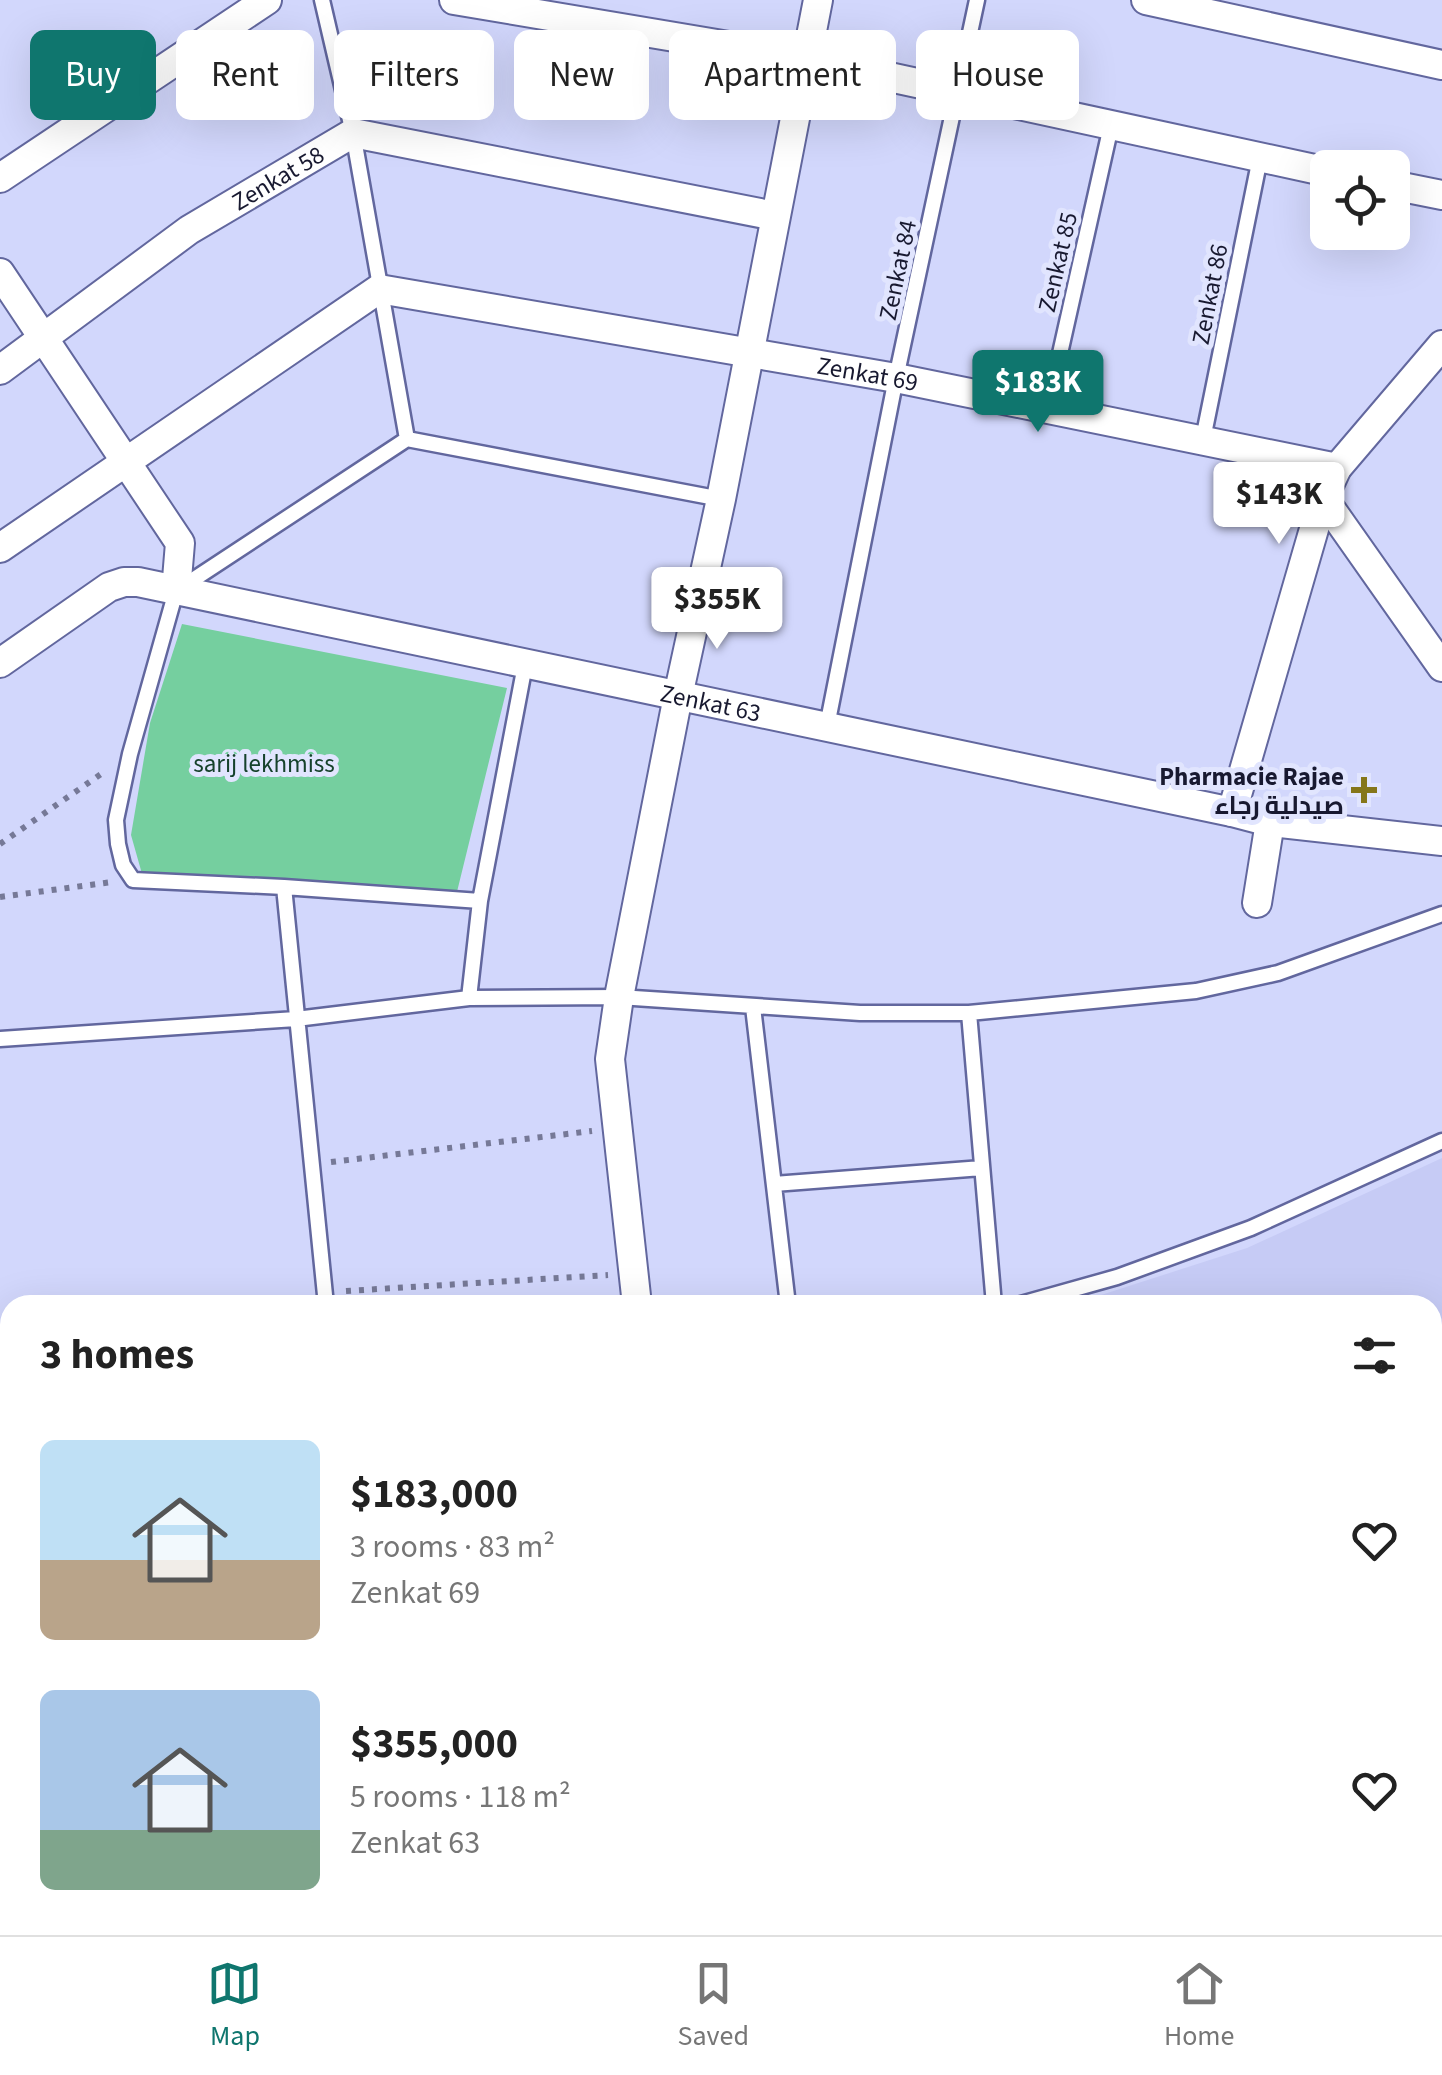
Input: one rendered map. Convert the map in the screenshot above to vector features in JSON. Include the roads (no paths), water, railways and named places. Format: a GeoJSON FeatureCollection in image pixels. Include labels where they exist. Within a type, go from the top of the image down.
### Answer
{"type":"FeatureCollection","features":[{"type":"Feature","properties":{"kind":"street"},"geometry":{"type":"LineString","coordinates":[[0,178],[267,0]]}},
{"type":"Feature","properties":{"kind":"street"},"geometry":{"type":"LineString","coordinates":[[454,0],[669,36]]}},
{"type":"Feature","properties":{"kind":"street"},"geometry":{"type":"LineString","coordinates":[[812,30],[818,0]]}},
{"type":"Feature","properties":{"kind":"street"},"geometry":{"type":"LineString","coordinates":[[1146,0],[1212,8],[1442,65]]}},
{"type":"Feature","properties":{"kind":"street"},"geometry":{"type":"LineString","coordinates":[[1079,119],[1310,168]]}},
{"type":"Feature","properties":{"kind":"street"},"geometry":{"type":"LineString","coordinates":[[636,1295],[610,1059],[619,997],[794,120]]}},
{"type":"Feature","properties":{"kind":"street","name":"Zenkat 58"},"geometry":{"type":"LineString","coordinates":[[0,370],[189,230],[352,134],[775,216]]}},
{"type":"Feature","properties":{"kind":"street"},"geometry":{"type":"LineString","coordinates":[[1410,189],[1442,195]]}},
{"type":"Feature","properties":{"kind":"street"},"geometry":{"type":"LineString","coordinates":[[0,273],[180,543],[176,591]]}},
{"type":"Feature","properties":{"kind":"street"},"geometry":{"type":"LineString","coordinates":[[0,548],[378,289]]}},
{"type":"Feature","properties":{"kind":"street","name":"Zenkat 69"},"geometry":{"type":"LineString","coordinates":[[378,289],[896,378],[1337,468]]}},
{"type":"Feature","properties":{"kind":"street"},"geometry":{"type":"LineString","coordinates":[[1232,812],[1323,498],[1337,468],[1442,345]]}},
{"type":"Feature","properties":{"kind":"street"},"geometry":{"type":"LineString","coordinates":[[1323,498],[1442,666]]}},
{"type":"Feature","properties":{"kind":"street","name":"Zenkat 63"},"geometry":{"type":"LineString","coordinates":[[0,663],[110,588],[138,582],[1270,822],[1442,841]]}},
{"type":"Feature","properties":{"kind":"street"},"geometry":{"type":"LineString","coordinates":[[1257,903],[1270,822]]}},
{"type":"Feature","properties":{"kind":"lane"},"geometry":{"type":"LineString","coordinates":[[322,0],[352,134],[408,439]]}},
{"type":"Feature","properties":{"kind":"lane","name":"Zenkat 84"},"geometry":{"type":"LineString","coordinates":[[971,30],[977,0]]}},
{"type":"Feature","properties":{"kind":"lane","name":"Zenkat 84"},"geometry":{"type":"LineString","coordinates":[[827,726],[952,120]]}},
{"type":"Feature","properties":{"kind":"lane","name":"Zenkat 85"},"geometry":{"type":"LineString","coordinates":[[1048,408],[1111,126]]}},
{"type":"Feature","properties":{"kind":"lane","name":"Zenkat 86"},"geometry":{"type":"LineString","coordinates":[[1203,439],[1260,158]]}},
{"type":"Feature","properties":{"kind":"lane"},"geometry":{"type":"LineString","coordinates":[[480,901],[133,880],[118,844],[116,820],[130,754],[176,591],[408,439],[721,499]]}},
{"type":"Feature","properties":{"kind":"lane"},"geometry":{"type":"LineString","coordinates":[[469,998],[480,901],[525,665]]}},
{"type":"Feature","properties":{"kind":"lane"},"geometry":{"type":"LineString","coordinates":[[284,887],[325,1295]]}},
{"type":"Feature","properties":{"kind":"lane"},"geometry":{"type":"LineString","coordinates":[[0,1039],[296,1020],[469,998],[619,997],[860,1013],[969,1014],[1196,992],[1278,974],[1442,914]]}},
{"type":"Feature","properties":{"kind":"lane"},"geometry":{"type":"LineString","coordinates":[[753,1006],[787,1295]]}},
{"type":"Feature","properties":{"kind":"lane"},"geometry":{"type":"LineString","coordinates":[[969,1014],[993,1295]]}},
{"type":"Feature","properties":{"kind":"lane"},"geometry":{"type":"LineString","coordinates":[[1053,1295],[1118,1277],[1251,1228],[1442,1141]]}},
{"type":"Feature","properties":{"kind":"lane"},"geometry":{"type":"LineString","coordinates":[[774,1184],[982,1168]]}},
{"type":"Feature","properties":{"kind":"place","name":"Pharmacie Rajae صيدلية رجاء"},"geometry":{"type":"Point","coordinates":[1364,790]}},
{"type":"Feature","properties":{"kind":"park label","name":"sarij lekhmiss"},"geometry":{"type":"Point","coordinates":[264,763]}}]}
